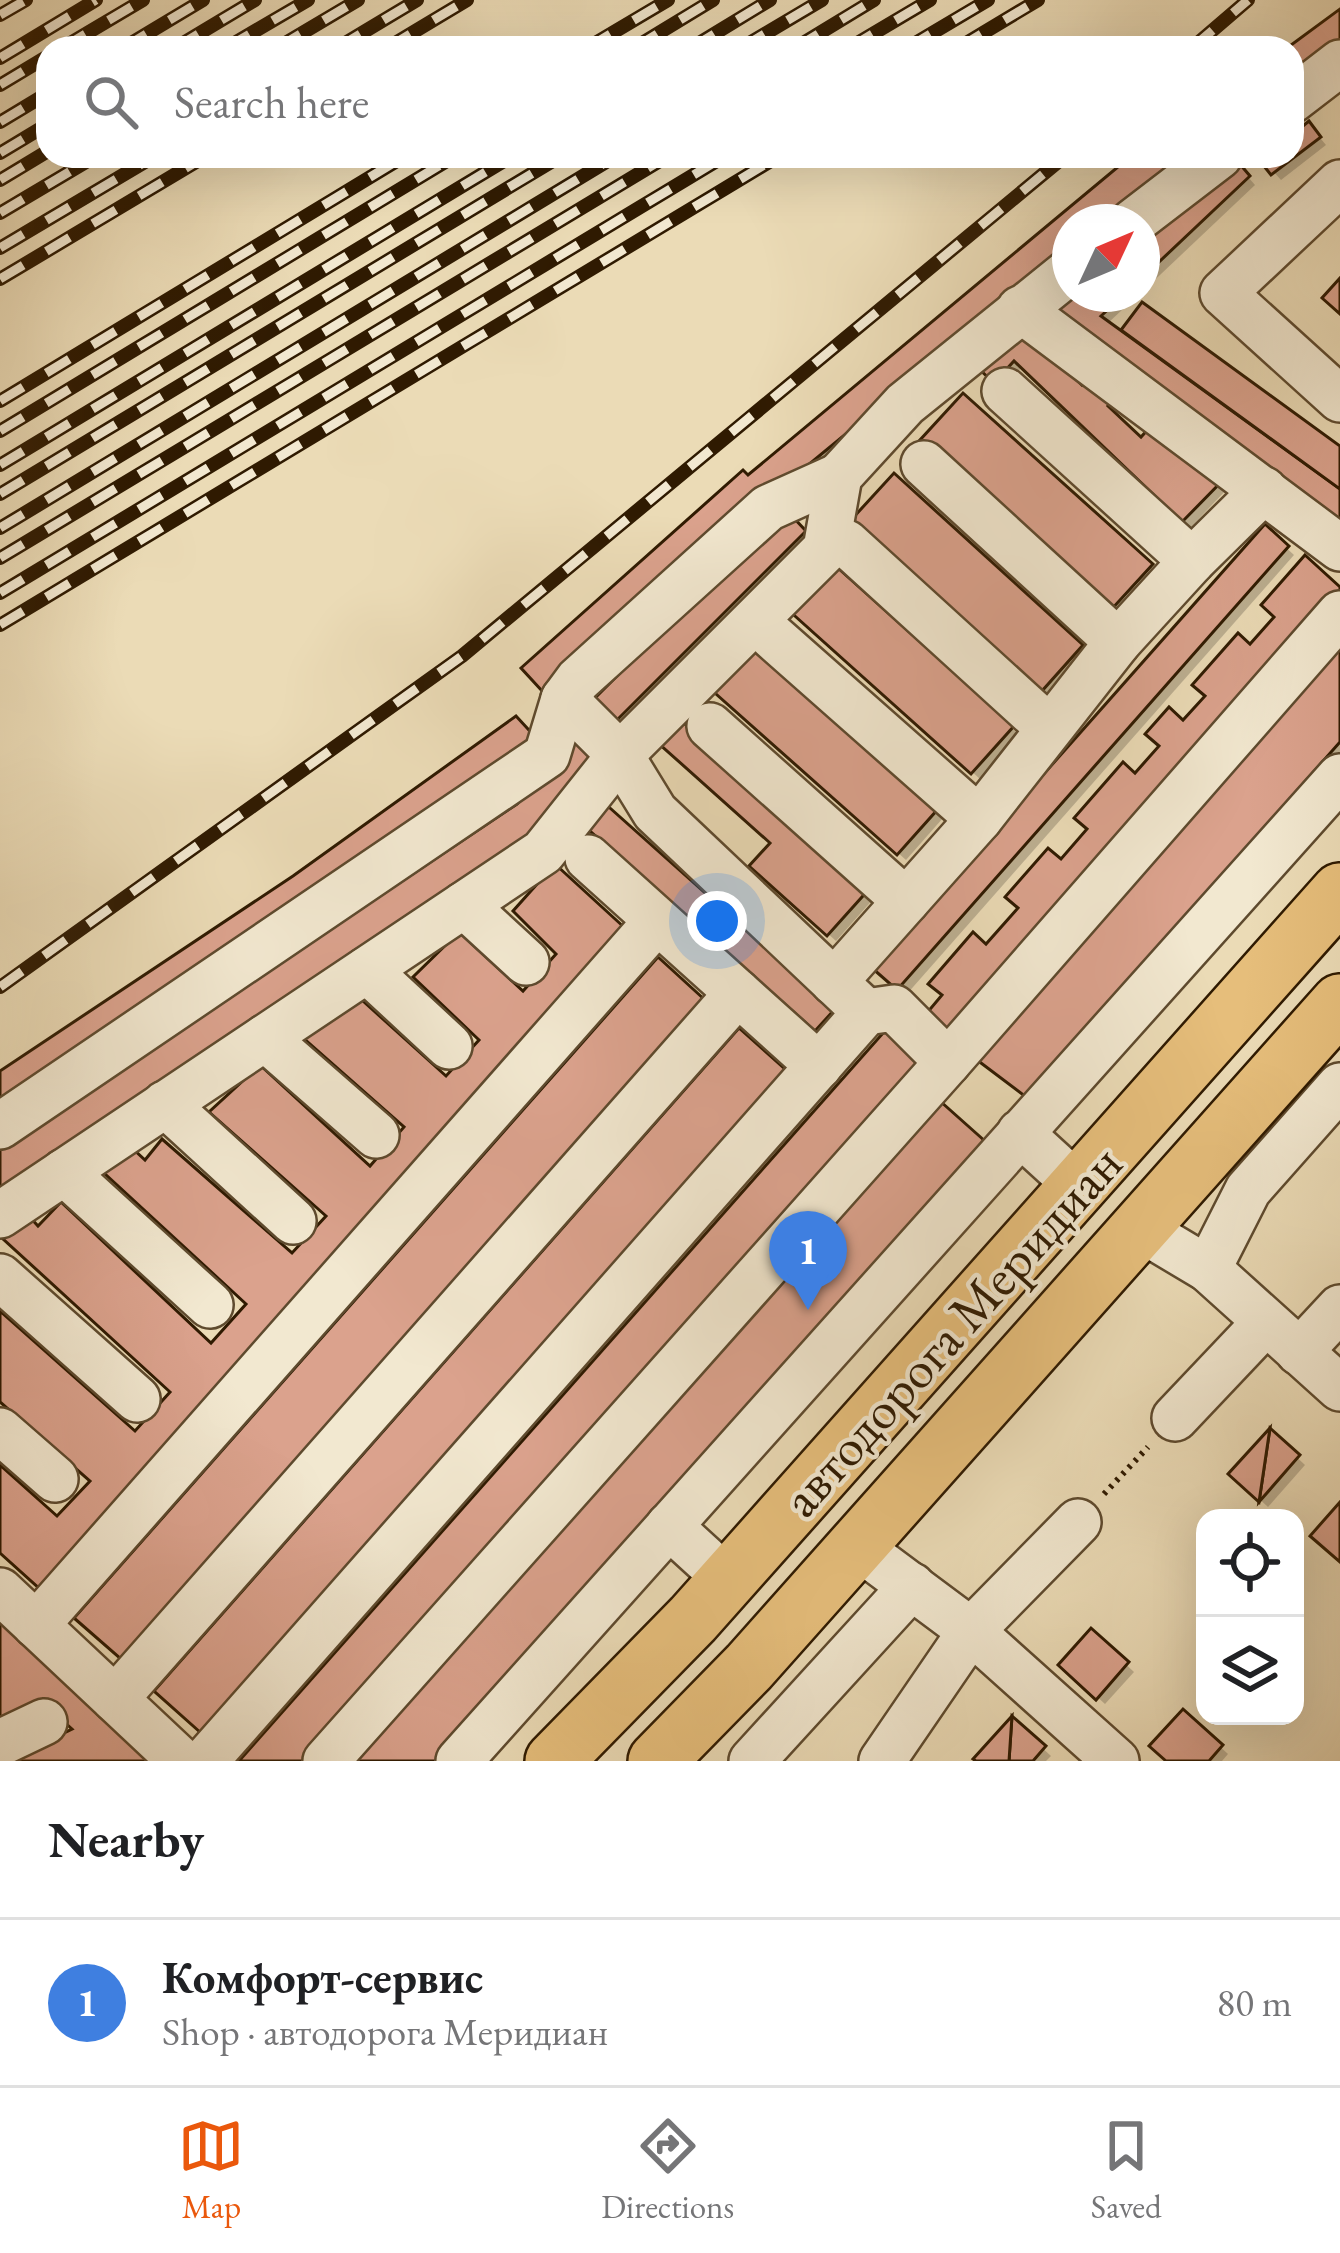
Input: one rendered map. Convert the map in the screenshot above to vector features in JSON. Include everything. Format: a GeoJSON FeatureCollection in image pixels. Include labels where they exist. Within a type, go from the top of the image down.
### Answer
{"type":"FeatureCollection","features":[{"type":"Feature","properties":{"kind":"main road","name":"автодорога Меридиан"},"geometry":{"type":"LineString","coordinates":[[554,1761],[728,1580],[1340,892]]}},
{"type":"Feature","properties":{"kind":"main road","name":"автодорога Меридиан"},"geometry":{"type":"LineString","coordinates":[[657,1761],[749,1667],[1340,1003]]}},
{"type":"Feature","properties":{"kind":"street"},"geometry":{"type":"LineString","coordinates":[[1304,91],[1340,63]]}},
{"type":"Feature","properties":{"kind":"street"},"geometry":{"type":"LineString","coordinates":[[1156,204],[1203,168]]}},
{"type":"Feature","properties":{"kind":"street"},"geometry":{"type":"LineString","coordinates":[[1340,183],[1223,293],[1340,399]]}},
{"type":"Feature","properties":{"kind":"street"},"geometry":{"type":"LineString","coordinates":[[0,1126],[548,755],[564,699],[578,680],[768,508],[839,476],[905,404],[1052,285]]}},
{"type":"Feature","properties":{"kind":"street"},"geometry":{"type":"LineString","coordinates":[[1020,309],[1340,548]]}},
{"type":"Feature","properties":{"kind":"street"},"geometry":{"type":"LineString","coordinates":[[1005,391],[1192,561]]}},
{"type":"Feature","properties":{"kind":"street"},"geometry":{"type":"LineString","coordinates":[[924,464],[1118,642]]}},
{"type":"Feature","properties":{"kind":"street"},"geometry":{"type":"LineString","coordinates":[[0,1215],[543,852],[620,755],[826,550],[839,476]]}},
{"type":"Feature","properties":{"kind":"street"},"geometry":{"type":"LineString","coordinates":[[205,1761],[819,1066],[850,997],[906,902],[979,819],[1118,642],[1264,490]]}},
{"type":"Feature","properties":{"kind":"street"},"geometry":{"type":"LineString","coordinates":[[846,543],[1049,728]]}},
{"type":"Feature","properties":{"kind":"street"},"geometry":{"type":"LineString","coordinates":[[326,1761],[1340,614]]}},
{"type":"Feature","properties":{"kind":"street"},"geometry":{"type":"LineString","coordinates":[[772,637],[979,819]]}},
{"type":"Feature","properties":{"kind":"street"},"geometry":{"type":"LineString","coordinates":[[564,699],[620,755],[656,812],[850,997],[894,1009],[948,1062]]}},
{"type":"Feature","properties":{"kind":"street"},"geometry":{"type":"LineString","coordinates":[[710,726],[906,902]]}},
{"type":"Feature","properties":{"kind":"street"},"geometry":{"type":"LineString","coordinates":[[459,1761],[1340,777]]}},
{"type":"Feature","properties":{"kind":"street"},"geometry":{"type":"LineString","coordinates":[[588,858],[819,1066]]}},
{"type":"Feature","properties":{"kind":"street"},"geometry":{"type":"LineString","coordinates":[[464,905],[526,962]]}},
{"type":"Feature","properties":{"kind":"street"},"geometry":{"type":"LineString","coordinates":[[36,1625],[657,921]]}},
{"type":"Feature","properties":{"kind":"street"},"geometry":{"type":"LineString","coordinates":[[367,970],[449,1046]]}},
{"type":"Feature","properties":{"kind":"street"},"geometry":{"type":"LineString","coordinates":[[115,1699],[738,993]]}},
{"type":"Feature","properties":{"kind":"street"},"geometry":{"type":"LineString","coordinates":[[265,1038],[376,1135]]}},
{"type":"Feature","properties":{"kind":"street"},"geometry":{"type":"LineString","coordinates":[[1208,1269],[1248,1190],[1340,1086]]}},
{"type":"Feature","properties":{"kind":"street"},"geometry":{"type":"LineString","coordinates":[[165,1104],[293,1221]]}},
{"type":"Feature","properties":{"kind":"street"},"geometry":{"type":"LineString","coordinates":[[1019,1133],[1078,1186]]}},
{"type":"Feature","properties":{"kind":"street"},"geometry":{"type":"LineString","coordinates":[[64,1172],[210,1305]]}},
{"type":"Feature","properties":{"kind":"street"},"geometry":{"type":"LineString","coordinates":[[1141,1229],[1208,1269],[1340,1388]]}},
{"type":"Feature","properties":{"kind":"street"},"geometry":{"type":"LineString","coordinates":[[0,1276],[137,1399]]}},
{"type":"Feature","properties":{"kind":"street"},"geometry":{"type":"LineString","coordinates":[[1299,1352],[1340,1307]]}},
{"type":"Feature","properties":{"kind":"street"},"geometry":{"type":"LineString","coordinates":[[1175,1418],[1264,1323]]}},
{"type":"Feature","properties":{"kind":"street"},"geometry":{"type":"LineString","coordinates":[[0,1431],[55,1479]]}},
{"type":"Feature","properties":{"kind":"street"},"geometry":{"type":"LineString","coordinates":[[882,1761],[971,1631],[1078,1522]]}},
{"type":"Feature","properties":{"kind":"street"},"geometry":{"type":"LineString","coordinates":[[669,1526],[728,1580]]}},
{"type":"Feature","properties":{"kind":"street"},"geometry":{"type":"LineString","coordinates":[[857,1546],[971,1631],[1116,1761]]}},
{"type":"Feature","properties":{"kind":"street"},"geometry":{"type":"LineString","coordinates":[[752,1761],[912,1586]]}},
{"type":"Feature","properties":{"kind":"street"},"geometry":{"type":"LineString","coordinates":[[0,1591],[181,1761]]}},
{"type":"Feature","properties":{"kind":"street"},"geometry":{"type":"LineString","coordinates":[[0,1743],[44,1721]]}},
{"type":"Feature","properties":{"kind":"path"},"geometry":{"type":"LineString","coordinates":[[1078,1522],[1175,1418]]}},
{"type":"Feature","properties":{"kind":"building"},"geometry":{"type":"Polygon","coordinates":[[[1340,9],[1340,43],[1304,70],[1303,36],[1340,9]]]}},
{"type":"Feature","properties":{"kind":"building"},"geometry":{"type":"Polygon","coordinates":[[[1309,121],[1321,137],[1304,150],[1304,125],[1309,121]]]}},
{"type":"Feature","properties":{"kind":"building"},"geometry":{"type":"Polygon","coordinates":[[[1117,168],[1174,168],[1127,204],[1073,204],[1117,168]]]}},
{"type":"Feature","properties":{"kind":"building"},"geometry":{"type":"Polygon","coordinates":[[[1218,168],[1243,168],[1250,176],[1160,261],[1160,214],[1218,168]]]}},
{"type":"Feature","properties":{"kind":"building"},"geometry":{"type":"Polygon","coordinates":[[[1052,222],[1052,264],[543,692],[521,668],[743,470],[748,475],[1052,222]]]}},
{"type":"Feature","properties":{"kind":"building"},"geometry":{"type":"Polygon","coordinates":[[[1340,278],[1340,314],[1322,298],[1340,278]]]}},
{"type":"Feature","properties":{"kind":"building"},"geometry":{"type":"Polygon","coordinates":[[[1052,307],[1052,312],[1105,312],[1101,316],[1340,489],[1340,530],[1042,314],[1052,307]]]}},
{"type":"Feature","properties":{"kind":"building"},"geometry":{"type":"Polygon","coordinates":[[[1134,312],[1156,312],[1340,446],[1340,489],[1121,330],[1134,312]]]}},
{"type":"Feature","properties":{"kind":"building"},"geometry":{"type":"Polygon","coordinates":[[[1018,324],[1082,385],[1096,370],[1120,394],[1108,406],[1141,437],[1160,416],[1225,478],[1182,522],[1014,361],[994,383],[977,367],[1018,324]]]}},
{"type":"Feature","properties":{"kind":"building"},"geometry":{"type":"Polygon","coordinates":[[[963,393],[1153,564],[1110,611],[920,440],[963,393]]]}},
{"type":"Feature","properties":{"kind":"building"},"geometry":{"type":"Polygon","coordinates":[[[894,473],[1083,645],[1041,692],[851,520],[894,473]]]}},
{"type":"Feature","properties":{"kind":"building"},"geometry":{"type":"Polygon","coordinates":[[[791,515],[806,531],[611,726],[589,704],[759,534],[766,541],[791,515]]]}},
{"type":"Feature","properties":{"kind":"building"},"geometry":{"type":"Polygon","coordinates":[[[1265,524],[1289,546],[897,990],[872,968],[1265,524]]]}},
{"type":"Feature","properties":{"kind":"building"},"geometry":{"type":"Polygon","coordinates":[[[1305,555],[1340,587],[1340,596],[952,1037],[926,1014],[942,995],[928,984],[973,932],[986,944],[1018,908],[1005,897],[1048,848],[1061,859],[1087,829],[1074,818],[1123,762],[1135,773],[1159,746],[1145,734],[1169,707],[1183,720],[1205,696],[1192,685],[1238,633],[1250,644],[1274,617],[1261,605],[1305,555]]]}},
{"type":"Feature","properties":{"kind":"building"},"geometry":{"type":"Polygon","coordinates":[[[829,560],[1014,726],[971,774],[786,608],[829,560]]]}},
{"type":"Feature","properties":{"kind":"building"},"geometry":{"type":"Polygon","coordinates":[[[749,639],[938,809],[897,855],[707,686],[749,639]]]}},
{"type":"Feature","properties":{"kind":"building"},"geometry":{"type":"Polygon","coordinates":[[[1340,644],[1340,742],[1026,1097],[977,1060],[1340,644]]]}},
{"type":"Feature","properties":{"kind":"building"},"geometry":{"type":"Polygon","coordinates":[[[516,716],[539,741],[0,1109],[0,1071],[293,876],[516,716]]]}},
{"type":"Feature","properties":{"kind":"building"},"geometry":{"type":"Polygon","coordinates":[[[678,718],[870,888],[827,936],[749,866],[770,843],[657,742],[678,718]]]}},
{"type":"Feature","properties":{"kind":"building"},"geometry":{"type":"Polygon","coordinates":[[[579,737],[608,764],[540,836],[0,1199],[0,1150],[517,804],[579,737]]]}},
{"type":"Feature","properties":{"kind":"building"},"geometry":{"type":"Polygon","coordinates":[[[601,800],[835,1009],[815,1031],[581,823],[601,800]]]}},
{"type":"Feature","properties":{"kind":"building"},"geometry":{"type":"Polygon","coordinates":[[[555,864],[626,929],[40,1589],[0,1553],[0,1465],[57,1516],[90,1481],[0,1402],[0,1311],[135,1431],[170,1392],[2,1238],[28,1215],[38,1226],[61,1202],[211,1343],[246,1304],[104,1173],[131,1147],[145,1160],[162,1139],[292,1253],[326,1216],[209,1112],[260,1065],[370,1166],[404,1127],[301,1036],[353,992],[446,1076],[479,1040],[413,977],[459,932],[523,991],[556,954],[513,911],[555,864]]]}},
{"type":"Feature","properties":{"kind":"building"},"geometry":{"type":"Polygon","coordinates":[[[658,957],[705,1000],[122,1660],[74,1618],[658,957]]]}},
{"type":"Feature","properties":{"kind":"building"},"geometry":{"type":"Polygon","coordinates":[[[891,1024],[931,1058],[309,1761],[239,1761],[891,1024]]]}},
{"type":"Feature","properties":{"kind":"building"},"geometry":{"type":"Polygon","coordinates":[[[739,1028],[786,1070],[201,1733],[154,1691],[739,1028]]]}},
{"type":"Feature","properties":{"kind":"building"},"geometry":{"type":"Polygon","coordinates":[[[940,1101],[986,1142],[436,1761],[354,1761],[940,1101]]]}},
{"type":"Feature","properties":{"kind":"building"},"geometry":{"type":"Polygon","coordinates":[[[1270,1428],[1300,1455],[1259,1502],[1270,1428]]]}},
{"type":"Feature","properties":{"kind":"building"},"geometry":{"type":"Polygon","coordinates":[[[1270,1428],[1259,1502],[1228,1474],[1270,1428]]]}},
{"type":"Feature","properties":{"kind":"building"},"geometry":{"type":"Polygon","coordinates":[[[1340,1502],[1340,1562],[1310,1536],[1340,1502]]]}},
{"type":"Feature","properties":{"kind":"building"},"geometry":{"type":"Polygon","coordinates":[[[0,1612],[162,1761],[6,1761],[72,1729],[41,1701],[0,1720],[0,1612]]]}},
{"type":"Feature","properties":{"kind":"building"},"geometry":{"type":"Polygon","coordinates":[[[1091,1628],[1129,1662],[1096,1700],[1058,1665],[1091,1628]]]}},
{"type":"Feature","properties":{"kind":"building"},"geometry":{"type":"Polygon","coordinates":[[[1183,1709],[1223,1745],[1209,1761],[1166,1761],[1149,1746],[1183,1709]]]}},
{"type":"Feature","properties":{"kind":"building"},"geometry":{"type":"Polygon","coordinates":[[[1012,1716],[1046,1746],[1033,1761],[1009,1761],[1012,1716]]]}},
{"type":"Feature","properties":{"kind":"building"},"geometry":{"type":"Polygon","coordinates":[[[1012,1716],[1009,1761],[973,1759],[1012,1716]]]}},
{"type":"Feature","properties":{"kind":"railway"},"geometry":{"type":"LineString","coordinates":[[0,15],[26,0]]}},
{"type":"Feature","properties":{"kind":"railway"},"geometry":{"type":"LineString","coordinates":[[36,36],[96,0]]}},
{"type":"Feature","properties":{"kind":"railway"},"geometry":{"type":"LineString","coordinates":[[82,36],[143,0]]}},
{"type":"Feature","properties":{"kind":"railway"},"geometry":{"type":"LineString","coordinates":[[143,36],[203,0]]}},
{"type":"Feature","properties":{"kind":"railway"},"geometry":{"type":"LineString","coordinates":[[195,36],[255,0]]}},
{"type":"Feature","properties":{"kind":"railway"},"geometry":{"type":"LineString","coordinates":[[246,36],[308,0]]}},
{"type":"Feature","properties":{"kind":"railway"},"geometry":{"type":"LineString","coordinates":[[297,36],[358,0]]}},
{"type":"Feature","properties":{"kind":"railway"},"geometry":{"type":"LineString","coordinates":[[357,36],[417,0]]}},
{"type":"Feature","properties":{"kind":"railway"},"geometry":{"type":"LineString","coordinates":[[407,36],[467,0]]}},
{"type":"Feature","properties":{"kind":"railway"},"geometry":{"type":"LineString","coordinates":[[607,36],[668,0]]}},
{"type":"Feature","properties":{"kind":"railway"},"geometry":{"type":"LineString","coordinates":[[654,36],[713,0]]}},
{"type":"Feature","properties":{"kind":"railway"},"geometry":{"type":"LineString","coordinates":[[711,36],[770,0]]}},
{"type":"Feature","properties":{"kind":"railway"},"geometry":{"type":"LineString","coordinates":[[761,36],[822,0]]}},
{"type":"Feature","properties":{"kind":"railway"},"geometry":{"type":"LineString","coordinates":[[815,36],[874,0]]}},
{"type":"Feature","properties":{"kind":"railway"},"geometry":{"type":"LineString","coordinates":[[869,36],[930,0]]}},
{"type":"Feature","properties":{"kind":"railway"},"geometry":{"type":"LineString","coordinates":[[927,36],[988,0]]}},
{"type":"Feature","properties":{"kind":"railway"},"geometry":{"type":"LineString","coordinates":[[978,36],[1038,0]]}},
{"type":"Feature","properties":{"kind":"railway"},"geometry":{"type":"LineString","coordinates":[[1206,36],[1248,0]]}},
{"type":"Feature","properties":{"kind":"railway"},"geometry":{"type":"LineString","coordinates":[[0,58],[36,36]]}},
{"type":"Feature","properties":{"kind":"railway"},"geometry":{"type":"LineString","coordinates":[[0,85],[36,63]]}},
{"type":"Feature","properties":{"kind":"railway"},"geometry":{"type":"LineString","coordinates":[[0,122],[36,100]]}},
{"type":"Feature","properties":{"kind":"railway"},"geometry":{"type":"LineString","coordinates":[[0,153],[36,131]]}},
{"type":"Feature","properties":{"kind":"railway"},"geometry":{"type":"LineString","coordinates":[[0,180],[36,158]]}},
{"type":"Feature","properties":{"kind":"railway"},"geometry":{"type":"LineString","coordinates":[[0,213],[76,168]]}},
{"type":"Feature","properties":{"kind":"railway"},"geometry":{"type":"LineString","coordinates":[[0,248],[135,168]]}},
{"type":"Feature","properties":{"kind":"railway"},"geometry":{"type":"LineString","coordinates":[[0,279],[186,168]]}},
{"type":"Feature","properties":{"kind":"railway"},"geometry":{"type":"LineString","coordinates":[[0,401],[385,168]]}},
{"type":"Feature","properties":{"kind":"railway"},"geometry":{"type":"LineString","coordinates":[[0,431],[435,168]]}},
{"type":"Feature","properties":{"kind":"railway"},"geometry":{"type":"LineString","coordinates":[[0,465],[492,168]]}},
{"type":"Feature","properties":{"kind":"railway"},"geometry":{"type":"LineString","coordinates":[[0,494],[541,168]]}},
{"type":"Feature","properties":{"kind":"railway"},"geometry":{"type":"LineString","coordinates":[[0,528],[596,168]]}},
{"type":"Feature","properties":{"kind":"railway"},"geometry":{"type":"LineString","coordinates":[[0,558],[648,168]]}},
{"type":"Feature","properties":{"kind":"railway"},"geometry":{"type":"LineString","coordinates":[[0,593],[705,168]]}},
{"type":"Feature","properties":{"kind":"railway"},"geometry":{"type":"LineString","coordinates":[[0,625],[759,168]]}},
{"type":"Feature","properties":{"kind":"railway"},"geometry":{"type":"LineString","coordinates":[[0,987],[462,656],[1051,168]]}},
{"type":"Feature","properties":{"kind":"place","name":"Комфорт-сервис"},"geometry":{"type":"Point","coordinates":[808,1310]}}]}
